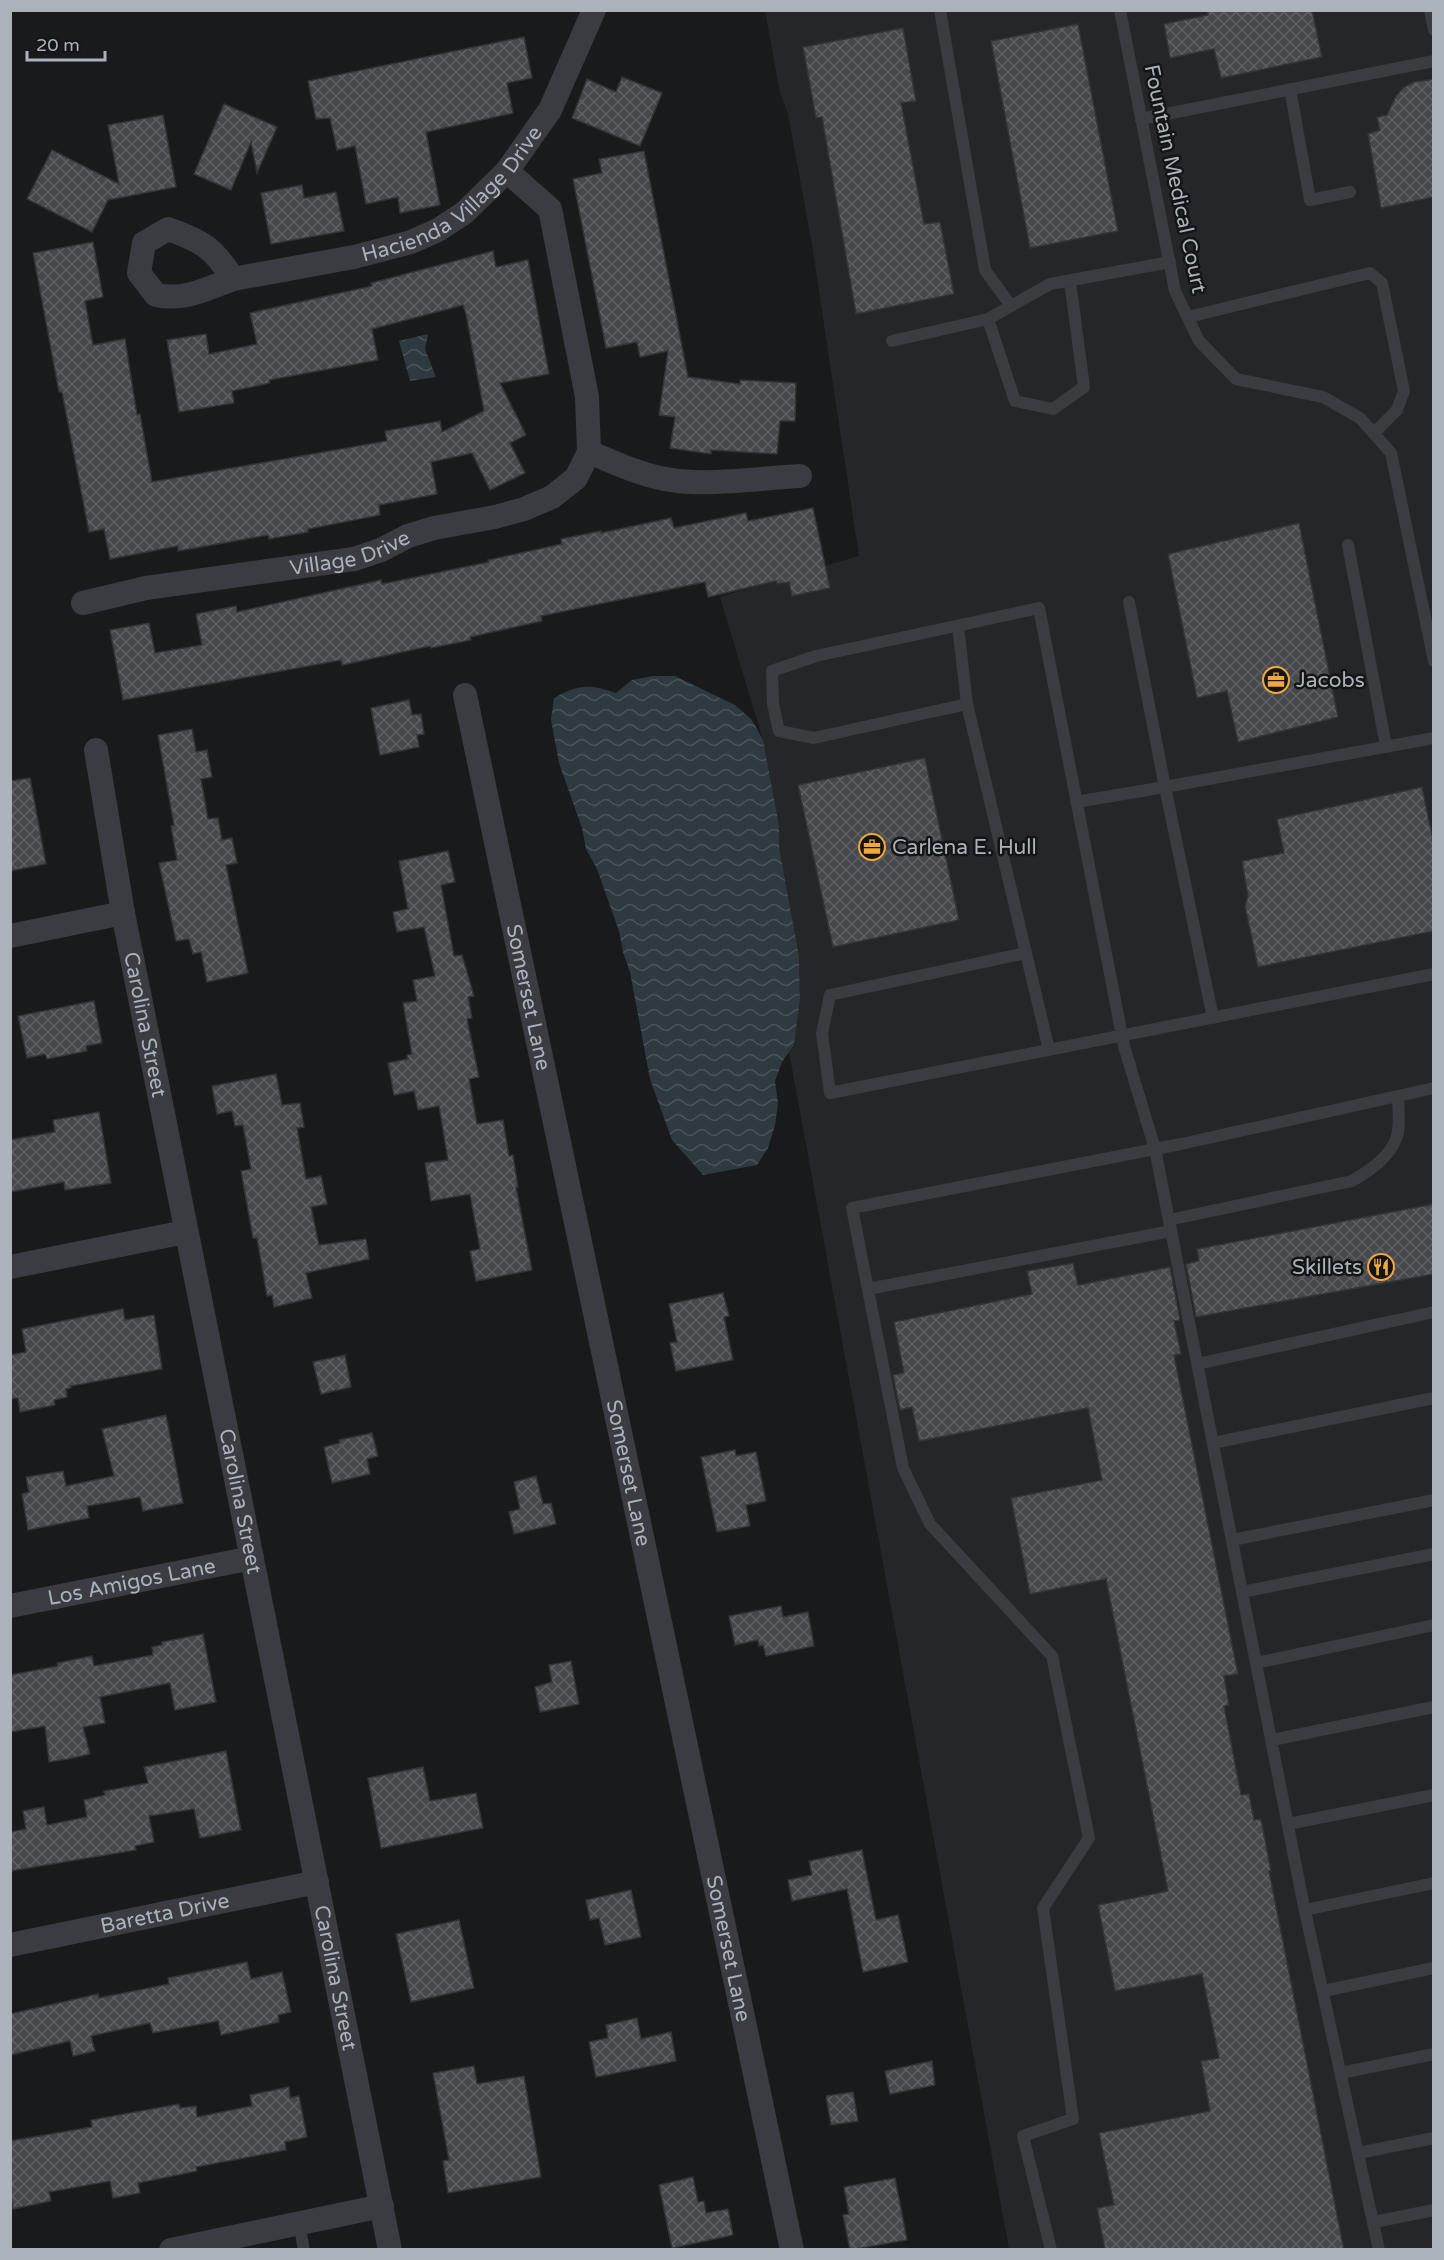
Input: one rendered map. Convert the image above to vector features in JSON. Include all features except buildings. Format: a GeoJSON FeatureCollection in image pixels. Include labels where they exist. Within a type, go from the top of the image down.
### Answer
{"type":"FeatureCollection","features":[{"type":"Feature","properties":{"kind":"street","name":"Hacienda Village Drive"},"geometry":{"type":"LineString","coordinates":[[233,279],[344,259],[411,242],[438,230],[464,213],[507,171],[550,110],[594,10]]}},
{"type":"Feature","properties":{"kind":"street","name":"Village Drive"},"geometry":{"type":"LineString","coordinates":[[83,603],[146,588],[354,558],[381,550],[408,536],[434,528],[495,517],[524,509],[552,496],[576,478],[589,452],[587,397],[550,209],[507,171]]}},
{"type":"Feature","properties":{"kind":"street"},"geometry":{"type":"LineString","coordinates":[[589,452],[645,475],[673,481],[703,482],[800,476]]}},
{"type":"Feature","properties":{"kind":"street","name":"Somerset Lane"},"geometry":{"type":"LineString","coordinates":[[465,695],[792,2250]]}},
{"type":"Feature","properties":{"kind":"street","name":"Carolina Street"},"geometry":{"type":"LineString","coordinates":[[96,750],[123,913],[185,1232],[390,2250]]}},
{"type":"Feature","properties":{"kind":"street"},"geometry":{"type":"LineString","coordinates":[[10,936],[123,913]]}},
{"type":"Feature","properties":{"kind":"street"},"geometry":{"type":"LineString","coordinates":[[10,1268],[185,1232]]}},
{"type":"Feature","properties":{"kind":"street","name":"Los Amigos Lane"},"geometry":{"type":"LineString","coordinates":[[10,1606],[252,1558]]}},
{"type":"Feature","properties":{"kind":"street","name":"Baretta Drive"},"geometry":{"type":"LineString","coordinates":[[10,1945],[317,1882]]}},
{"type":"Feature","properties":{"kind":"street"},"geometry":{"type":"LineString","coordinates":[[171,2250],[382,2206]]}},
{"type":"Feature","properties":{"kind":"lane"},"geometry":{"type":"LineString","coordinates":[[940,10],[985,270],[1011,306]]}},
{"type":"Feature","properties":{"kind":"lane","name":"Fountain Medical Court"},"geometry":{"type":"LineString","coordinates":[[1120,10],[1175,291],[1199,341],[1236,379],[1323,397],[1360,418],[1390,453],[1434,662]]}},
{"type":"Feature","properties":{"kind":"lane"},"geometry":{"type":"LineString","coordinates":[[1430,10],[1434,30]]}},
{"type":"Feature","properties":{"kind":"lane"},"geometry":{"type":"LineString","coordinates":[[1141,119],[1434,61]]}},
{"type":"Feature","properties":{"kind":"lane"},"geometry":{"type":"LineString","coordinates":[[1290,89],[1310,200],[1350,192]]}},
{"type":"Feature","properties":{"kind":"lane"},"geometry":{"type":"LineString","coordinates":[[892,341],[988,319],[1050,284],[1170,262]]}},
{"type":"Feature","properties":{"kind":"lane"},"geometry":{"type":"LineString","coordinates":[[1188,317],[1370,273],[1382,283],[1404,392],[1397,410],[1374,433]]}},
{"type":"Feature","properties":{"kind":"lane"},"geometry":{"type":"LineString","coordinates":[[988,319],[1015,401],[1053,409],[1084,387],[1070,281]]}},
{"type":"Feature","properties":{"kind":"lane"},"geometry":{"type":"LineString","coordinates":[[1348,545],[1386,747]]}},
{"type":"Feature","properties":{"kind":"lane"},"geometry":{"type":"LineString","coordinates":[[1129,602],[1213,1018]]}},
{"type":"Feature","properties":{"kind":"lane"},"geometry":{"type":"LineString","coordinates":[[968,704],[814,738],[779,731],[773,704],[772,671],[816,656],[1039,608],[1122,1036],[1155,1149],[1305,1910],[1379,2250]]}},
{"type":"Feature","properties":{"kind":"lane"},"geometry":{"type":"LineString","coordinates":[[958,626],[968,704],[1049,1050]]}},
{"type":"Feature","properties":{"kind":"lane"},"geometry":{"type":"LineString","coordinates":[[1077,802],[1434,738]]}},
{"type":"Feature","properties":{"kind":"lane"},"geometry":{"type":"LineString","coordinates":[[1026,953],[830,995],[822,1033],[830,1093],[1434,974]]}},
{"type":"Feature","properties":{"kind":"lane"},"geometry":{"type":"LineString","coordinates":[[1052,2250],[1023,2136],[1073,2119],[1043,1908],[1089,1838],[1052,1656],[930,1524],[903,1468],[852,1208],[1155,1149],[1434,1088]]}},
{"type":"Feature","properties":{"kind":"lane"},"geometry":{"type":"LineString","coordinates":[[868,1289],[1170,1225],[1352,1181],[1372,1169],[1397,1138],[1398,1096]]}},
{"type":"Feature","properties":{"kind":"lane"},"geometry":{"type":"LineString","coordinates":[[1197,1364],[1434,1312]]}},
{"type":"Feature","properties":{"kind":"lane"},"geometry":{"type":"LineString","coordinates":[[1213,1443],[1434,1398]]}},
{"type":"Feature","properties":{"kind":"lane"},"geometry":{"type":"LineString","coordinates":[[1232,1540],[1434,1500]]}},
{"type":"Feature","properties":{"kind":"lane"},"geometry":{"type":"LineString","coordinates":[[1242,1592],[1434,1554]]}},
{"type":"Feature","properties":{"kind":"lane"},"geometry":{"type":"LineString","coordinates":[[1256,1663],[1434,1625]]}},
{"type":"Feature","properties":{"kind":"lane"},"geometry":{"type":"LineString","coordinates":[[1272,1740],[1434,1707]]}},
{"type":"Feature","properties":{"kind":"lane"},"geometry":{"type":"LineString","coordinates":[[1288,1824],[1434,1796]]}},
{"type":"Feature","properties":{"kind":"lane"},"geometry":{"type":"LineString","coordinates":[[1305,1910],[1434,1883]]}},
{"type":"Feature","properties":{"kind":"lane"},"geometry":{"type":"LineString","coordinates":[[1323,1991],[1434,1968]]}},
{"type":"Feature","properties":{"kind":"lane"},"geometry":{"type":"LineString","coordinates":[[1341,2073],[1434,2054]]}},
{"type":"Feature","properties":{"kind":"lane"},"geometry":{"type":"LineString","coordinates":[[1358,2153],[1434,2138]]}},
{"type":"Feature","properties":{"kind":"lane"},"geometry":{"type":"LineString","coordinates":[[1374,2222],[1434,2210]]}},
{"type":"Feature","properties":{"kind":"lane"},"geometry":{"type":"LineString","coordinates":[[299,2223],[304,2250]]}},
{"type":"Feature","properties":{"kind":"shaded area"},"geometry":{"type":"Polygon","coordinates":[[[765,11],[1433,11],[1433,2249],[1009,2249],[789,1052],[794,1045],[800,1000],[799,956],[779,847],[779,825],[763,740],[720,597],[859,556],[812,245],[788,114],[780,93],[765,11]]]}},
{"type":"Feature","properties":{"kind":"water"},"geometry":{"type":"Polygon","coordinates":[[[428,334],[425,349],[436,377],[410,381],[399,341],[428,334]]]}},
{"type":"Feature","properties":{"kind":"water"},"geometry":{"type":"Polygon","coordinates":[[[653,676],[675,676],[735,705],[752,720],[763,740],[779,825],[779,847],[799,956],[800,1000],[794,1045],[782,1062],[775,1081],[778,1103],[775,1125],[768,1148],[757,1165],[703,1175],[672,1140],[650,1079],[630,972],[619,931],[597,869],[586,849],[582,828],[559,763],[551,720],[554,698],[570,690],[591,687],[616,693],[632,680],[653,676]]]}},
{"type":"Feature","properties":{"kind":"place","name":"Jacobs"},"geometry":{"type":"Point","coordinates":[1276,680]}},
{"type":"Feature","properties":{"kind":"place","name":"Carlena E. Hull"},"geometry":{"type":"Point","coordinates":[872,847]}},
{"type":"Feature","properties":{"kind":"place","name":"Skillets"},"geometry":{"type":"Point","coordinates":[1381,1267]}}]}
